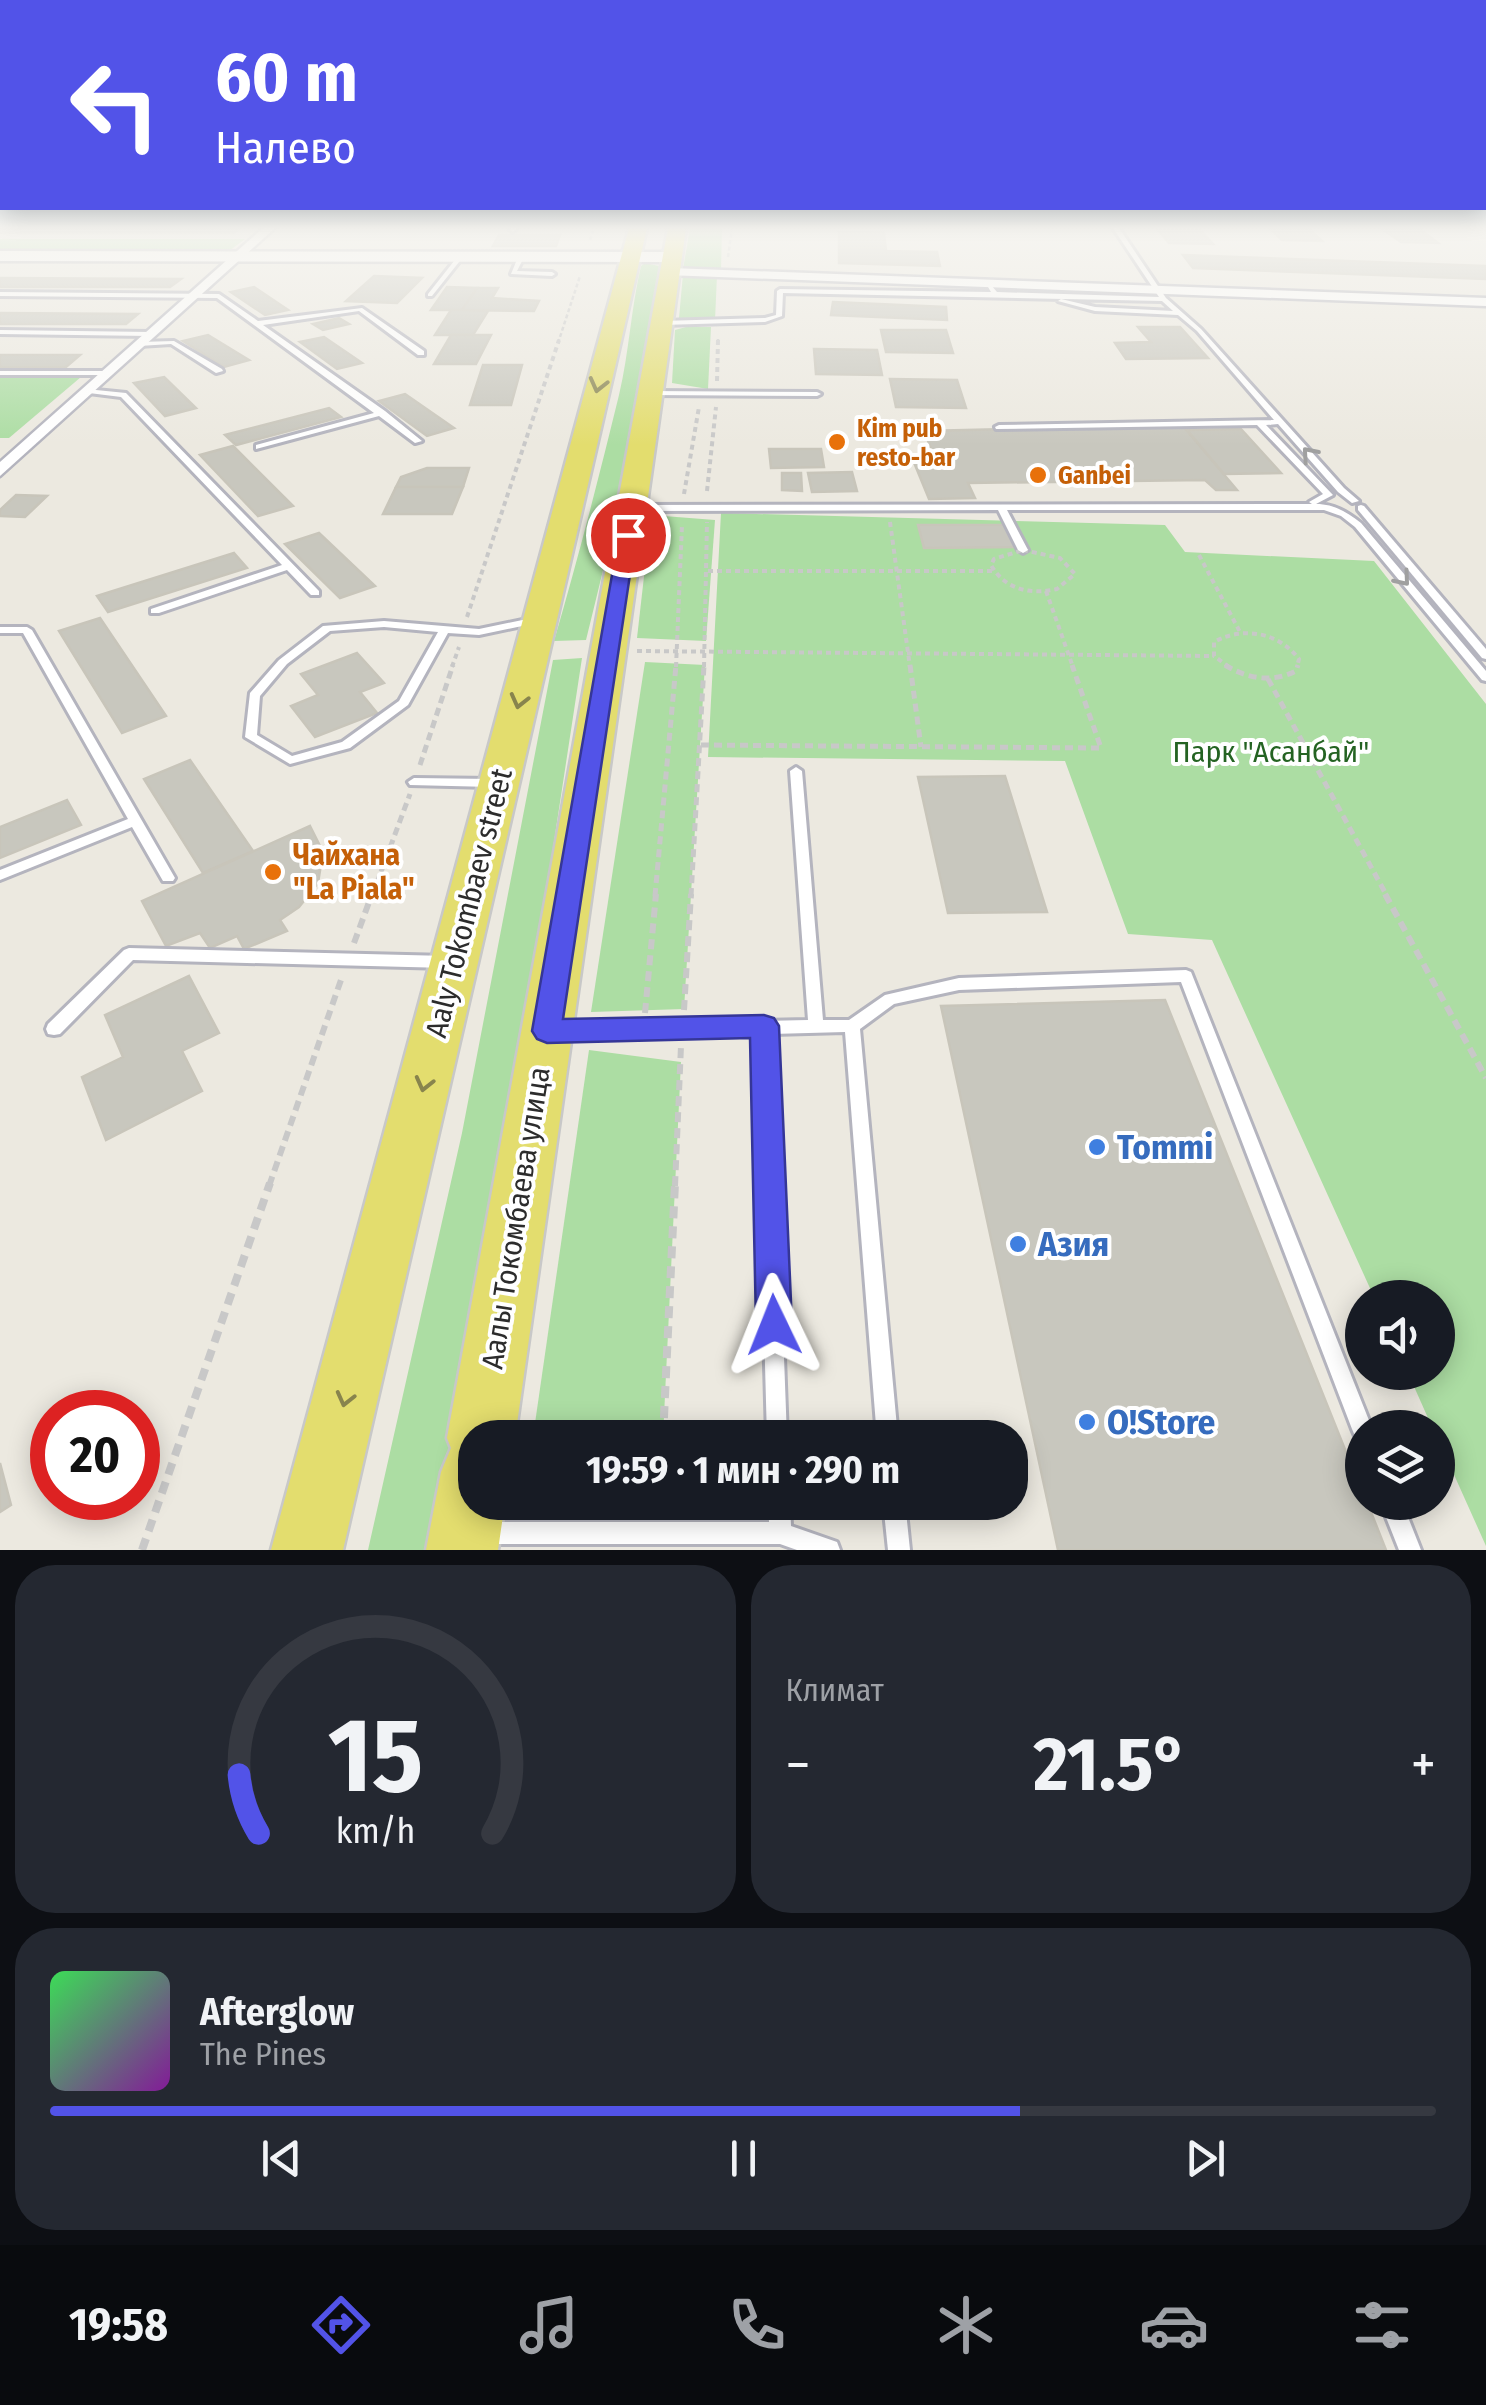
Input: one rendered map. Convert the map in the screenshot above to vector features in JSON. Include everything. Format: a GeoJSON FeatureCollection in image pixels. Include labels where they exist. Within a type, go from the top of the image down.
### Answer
{"type":"FeatureCollection","features":[{"type":"Feature","properties":{"kind":"main road","name":"Aaly Tokombaev street"},"geometry":{"type":"LineString","coordinates":[[307,1550],[540,620],[641,300]]}},
{"type":"Feature","properties":{"kind":"main road","name":"Аалы Токомбаева улица"},"geometry":{"type":"LineString","coordinates":[[484,1420],[651,393],[662,323],[661,300]]}},
{"type":"Feature","properties":{"kind":"street"},"geometry":{"type":"LineString","coordinates":[[0,470],[187,300]]}},
{"type":"Feature","properties":{"kind":"street"},"geometry":{"type":"LineString","coordinates":[[1418,300],[1486,302]]}},
{"type":"Feature","properties":{"kind":"lane"},"geometry":{"type":"LineString","coordinates":[[226,300],[418,441]]}},
{"type":"Feature","properties":{"kind":"lane"},"geometry":{"type":"LineString","coordinates":[[662,323],[718,323],[778,316],[779,300]]}},
{"type":"Feature","properties":{"kind":"lane"},"geometry":{"type":"LineString","coordinates":[[1062,300],[1095,310],[1178,314]]}},
{"type":"Feature","properties":{"kind":"lane"},"geometry":{"type":"LineString","coordinates":[[1165,300],[1199,330],[1340,490],[1358,504],[1486,656]]}},
{"type":"Feature","properties":{"kind":"lane"},"geometry":{"type":"LineString","coordinates":[[260,323],[360,309],[421,354]]}},
{"type":"Feature","properties":{"kind":"lane"},"geometry":{"type":"LineString","coordinates":[[0,332],[172,342],[219,371]]}},
{"type":"Feature","properties":{"kind":"lane"},"geometry":{"type":"LineString","coordinates":[[0,372],[108,373]]}},
{"type":"Feature","properties":{"kind":"lane"},"geometry":{"type":"LineString","coordinates":[[89,391],[123,396],[316,593]]}},
{"type":"Feature","properties":{"kind":"lane"},"geometry":{"type":"LineString","coordinates":[[651,393],[817,394]]}},
{"type":"Feature","properties":{"kind":"lane"},"geometry":{"type":"LineString","coordinates":[[259,446],[382,413]]}},
{"type":"Feature","properties":{"kind":"lane"},"geometry":{"type":"LineString","coordinates":[[1258,422],[1325,490],[1326,502],[1358,526],[1486,678]]}},
{"type":"Feature","properties":{"kind":"lane"},"geometry":{"type":"LineString","coordinates":[[999,427],[1280,422]]}},
{"type":"Feature","properties":{"kind":"lane"},"geometry":{"type":"LineString","coordinates":[[706,507],[1310,502],[1328,498],[1358,504]]}},
{"type":"Feature","properties":{"kind":"lane"},"geometry":{"type":"LineString","coordinates":[[632,508],[1352,512],[1358,504]]}},
{"type":"Feature","properties":{"kind":"lane"},"geometry":{"type":"LineString","coordinates":[[1001,508],[1022,550]]}},
{"type":"Feature","properties":{"kind":"lane"},"geometry":{"type":"LineString","coordinates":[[155,610],[289,566]]}},
{"type":"Feature","properties":{"kind":"lane"},"geometry":{"type":"LineString","coordinates":[[445,629],[404,703],[346,745],[290,760],[251,737],[254,695],[283,662],[327,628],[384,624],[463,630],[479,632],[540,620]]}},
{"type":"Feature","properties":{"kind":"lane"},"geometry":{"type":"LineString","coordinates":[[0,630],[28,630],[168,878]]}},
{"type":"Feature","properties":{"kind":"lane"},"geometry":{"type":"LineString","coordinates":[[796,771],[816,1026]]}},
{"type":"Feature","properties":{"kind":"lane"},"geometry":{"type":"LineString","coordinates":[[414,782],[499,783]]}},
{"type":"Feature","properties":{"kind":"lane"},"geometry":{"type":"LineString","coordinates":[[0,876],[134,821]]}},
{"type":"Feature","properties":{"kind":"lane"},"geometry":{"type":"LineString","coordinates":[[54,1029],[130,954],[454,962]]}},
{"type":"Feature","properties":{"kind":"lane"},"geometry":{"type":"LineString","coordinates":[[547,1031],[852,1026],[890,999],[959,984],[1186,976],[1355,1410]]}},
{"type":"Feature","properties":{"kind":"lane"},"geometry":{"type":"LineString","coordinates":[[764,1026],[776,1420]]}},
{"type":"Feature","properties":{"kind":"lane"},"geometry":{"type":"LineString","coordinates":[[852,1026],[886,1420]]}},
{"type":"Feature","properties":{"kind":"lane"},"geometry":{"type":"LineString","coordinates":[[509,1520],[780,1533],[829,1550]]}},
{"type":"Feature","properties":{"kind":"lane"},"geometry":{"type":"LineString","coordinates":[[780,1520],[780,1533]]}},
{"type":"Feature","properties":{"kind":"lane"},"geometry":{"type":"LineString","coordinates":[[896,1520],[898,1550]]}},
{"type":"Feature","properties":{"kind":"lane"},"geometry":{"type":"LineString","coordinates":[[1399,1520],[1410,1550]]}},
{"type":"Feature","properties":{"kind":"path"},"geometry":{"type":"LineString","coordinates":[[142,1550],[414,782],[572,300]]}},
{"type":"Feature","properties":{"kind":"path"},"geometry":{"type":"LineString","coordinates":[[705,652],[706,507],[717,394],[718,323]]}},
{"type":"Feature","properties":{"kind":"path"},"geometry":{"type":"LineString","coordinates":[[643,1030],[676,651],[682,507],[700,394]]}},
{"type":"Feature","properties":{"kind":"path"},"geometry":{"type":"LineString","coordinates":[[888,508],[921,747]]}},
{"type":"Feature","properties":{"kind":"path"},"geometry":{"type":"LineString","coordinates":[[708,571],[992,571],[1012,586],[1046,591],[1067,586],[1075,574],[1058,556],[1022,550],[994,559],[992,571]]}},
{"type":"Feature","properties":{"kind":"path"},"geometry":{"type":"LineString","coordinates":[[1200,555],[1240,632]]}},
{"type":"Feature","properties":{"kind":"path"},"geometry":{"type":"LineString","coordinates":[[700,744],[1101,748],[1046,591]]}},
{"type":"Feature","properties":{"kind":"path"},"geometry":{"type":"LineString","coordinates":[[634,651],[1214,656],[1235,672],[1268,679],[1290,676],[1296,672],[1299,659],[1277,640],[1240,632],[1214,642],[1214,656]]}},
{"type":"Feature","properties":{"kind":"path"},"geometry":{"type":"LineString","coordinates":[[1268,679],[1486,1078]]}},
{"type":"Feature","properties":{"kind":"green space"},"geometry":{"type":"Polygon","coordinates":[[[635,300],[653,300],[609,546],[586,640],[554,641],[588,518],[625,363],[635,300]]]}},
{"type":"Feature","properties":{"kind":"green space"},"geometry":{"type":"Polygon","coordinates":[[[681,300],[716,300],[715,321],[679,318],[681,300]]]}},
{"type":"Feature","properties":{"kind":"green space"},"geometry":{"type":"Polygon","coordinates":[[[711,327],[708,389],[672,383],[675,330],[711,327]]]}},
{"type":"Feature","properties":{"kind":"green space"},"geometry":{"type":"Polygon","coordinates":[[[0,376],[81,377],[9,438],[0,438],[0,376]]]}},
{"type":"Feature","properties":{"kind":"green space","name":"Парк \"Асанбай\""},"geometry":{"type":"Polygon","coordinates":[[[721,513],[1165,525],[1185,552],[1374,561],[1486,704],[1486,1546],[1455,1477],[1455,1410],[1424,1410],[1416,1390],[1455,1390],[1455,1280],[1366,1280],[1212,940],[1128,934],[1065,761],[708,757],[721,513]]]}},
{"type":"Feature","properties":{"kind":"green space"},"geometry":{"type":"Polygon","coordinates":[[[651,515],[715,520],[706,641],[637,638],[651,515]]]}},
{"type":"Feature","properties":{"kind":"green space"},"geometry":{"type":"Polygon","coordinates":[[[582,658],[469,1399],[465,1420],[458,1420],[458,1458],[441,1550],[368,1550],[462,1133],[553,660],[582,658]]]}},
{"type":"Feature","properties":{"kind":"green space"},"geometry":{"type":"Polygon","coordinates":[[[645,662],[705,665],[684,1009],[591,1012],[645,662]]]}},
{"type":"Feature","properties":{"kind":"green space"},"geometry":{"type":"Polygon","coordinates":[[[589,1050],[681,1062],[664,1420],[535,1420],[589,1050]]]}},
{"type":"Feature","properties":{"kind":"building"},"geometry":{"type":"Polygon","coordinates":[[[243,300],[274,300],[288,310],[265,315],[243,300]]]}},
{"type":"Feature","properties":{"kind":"building"},"geometry":{"type":"Polygon","coordinates":[[[347,300],[400,300],[397,303],[347,300]]]}},
{"type":"Feature","properties":{"kind":"building"},"geometry":{"type":"Polygon","coordinates":[[[438,300],[469,300],[462,310],[431,310],[438,300]]]}},
{"type":"Feature","properties":{"kind":"building"},"geometry":{"type":"Polygon","coordinates":[[[469,300],[539,301],[534,311],[462,310],[469,300]]]}},
{"type":"Feature","properties":{"kind":"building"},"geometry":{"type":"Polygon","coordinates":[[[833,302],[946,307],[947,320],[831,315],[833,302]]]}},
{"type":"Feature","properties":{"kind":"building"},"geometry":{"type":"Polygon","coordinates":[[[451,310],[488,311],[473,335],[435,335],[451,310]]]}},
{"type":"Feature","properties":{"kind":"building"},"geometry":{"type":"Polygon","coordinates":[[[0,313],[138,314],[126,324],[0,324],[0,313]]]}},
{"type":"Feature","properties":{"kind":"building"},"geometry":{"type":"Polygon","coordinates":[[[339,318],[349,324],[323,330],[313,324],[339,318]]]}},
{"type":"Feature","properties":{"kind":"building"},"geometry":{"type":"Polygon","coordinates":[[[1138,327],[1180,327],[1208,358],[1126,359],[1115,343],[1151,342],[1138,327]]]}},
{"type":"Feature","properties":{"kind":"building"},"geometry":{"type":"Polygon","coordinates":[[[881,330],[946,330],[953,353],[886,352],[881,330]]]}},
{"type":"Feature","properties":{"kind":"building"},"geometry":{"type":"Polygon","coordinates":[[[208,335],[249,360],[224,367],[183,341],[208,335]]]}},
{"type":"Feature","properties":{"kind":"building"},"geometry":{"type":"Polygon","coordinates":[[[451,335],[491,335],[476,364],[434,364],[451,335]]]}},
{"type":"Feature","properties":{"kind":"building"},"geometry":{"type":"Polygon","coordinates":[[[324,337],[362,363],[337,369],[300,342],[324,337]]]}},
{"type":"Feature","properties":{"kind":"building"},"geometry":{"type":"Polygon","coordinates":[[[814,349],[877,350],[882,375],[816,374],[814,349]]]}},
{"type":"Feature","properties":{"kind":"building"},"geometry":{"type":"Polygon","coordinates":[[[0,355],[80,355],[66,367],[0,367],[0,355]]]}},
{"type":"Feature","properties":{"kind":"building"},"geometry":{"type":"Polygon","coordinates":[[[483,365],[522,365],[511,405],[470,405],[483,365]]]}},
{"type":"Feature","properties":{"kind":"building"},"geometry":{"type":"Polygon","coordinates":[[[164,377],[196,408],[165,416],[134,383],[164,377]]]}},
{"type":"Feature","properties":{"kind":"building"},"geometry":{"type":"Polygon","coordinates":[[[890,379],[957,380],[966,408],[896,407],[890,379]]]}},
{"type":"Feature","properties":{"kind":"building"},"geometry":{"type":"Polygon","coordinates":[[[405,394],[454,428],[427,436],[379,401],[405,394]]]}},
{"type":"Feature","properties":{"kind":"building"},"geometry":{"type":"Polygon","coordinates":[[[329,408],[341,417],[236,445],[225,435],[329,408]]]}},
{"type":"Feature","properties":{"kind":"building"},"geometry":{"type":"Polygon","coordinates":[[[1182,425],[1237,490],[1216,490],[1205,480],[968,483],[975,498],[929,499],[913,460],[933,453],[924,431],[1182,425]]]}},
{"type":"Feature","properties":{"kind":"building"},"geometry":{"type":"Polygon","coordinates":[[[1241,429],[1281,473],[1224,474],[1187,430],[1241,429]]]}},
{"type":"Feature","properties":{"kind":"building"},"geometry":{"type":"Polygon","coordinates":[[[233,446],[293,506],[258,516],[200,455],[233,446]]]}},
{"type":"Feature","properties":{"kind":"building"},"geometry":{"type":"Polygon","coordinates":[[[769,449],[821,449],[824,467],[771,468],[769,449]]]}},
{"type":"Feature","properties":{"kind":"building"},"geometry":{"type":"Polygon","coordinates":[[[427,468],[469,468],[463,487],[396,487],[401,477],[427,468]]]}},
{"type":"Feature","properties":{"kind":"building"},"geometry":{"type":"Polygon","coordinates":[[[852,472],[857,491],[812,492],[808,473],[852,472]]]}},
{"type":"Feature","properties":{"kind":"building"},"geometry":{"type":"Polygon","coordinates":[[[782,473],[801,473],[802,491],[782,490],[782,473]]]}},
{"type":"Feature","properties":{"kind":"building"},"geometry":{"type":"Polygon","coordinates":[[[396,487],[463,487],[452,514],[383,514],[396,487]]]}},
{"type":"Feature","properties":{"kind":"building"},"geometry":{"type":"Polygon","coordinates":[[[16,495],[47,496],[25,517],[0,516],[0,510],[16,495]]]}},
{"type":"Feature","properties":{"kind":"building"},"geometry":{"type":"Polygon","coordinates":[[[918,525],[1009,525],[1018,547],[924,548],[918,525]]]}},
{"type":"Feature","properties":{"kind":"building"},"geometry":{"type":"Polygon","coordinates":[[[319,533],[375,586],[340,598],[285,544],[319,533]]]}},
{"type":"Feature","properties":{"kind":"building"},"geometry":{"type":"Polygon","coordinates":[[[234,553],[247,568],[108,612],[97,596],[234,553]]]}},
{"type":"Feature","properties":{"kind":"building"},"geometry":{"type":"Polygon","coordinates":[[[100,618],[166,716],[122,733],[59,631],[100,618]]]}},
{"type":"Feature","properties":{"kind":"building"},"geometry":{"type":"Polygon","coordinates":[[[357,653],[384,683],[360,692],[377,713],[315,737],[291,706],[318,695],[301,674],[357,653]]]}},
{"type":"Feature","properties":{"kind":"building"},"geometry":{"type":"Polygon","coordinates":[[[190,760],[253,851],[203,873],[144,779],[190,760]]]}},
{"type":"Feature","properties":{"kind":"building"},"geometry":{"type":"Polygon","coordinates":[[[1005,776],[1047,912],[948,913],[918,777],[1005,776]]]}},
{"type":"Feature","properties":{"kind":"building"},"geometry":{"type":"Polygon","coordinates":[[[67,800],[81,825],[0,858],[0,827],[67,800]]]}},
{"type":"Feature","properties":{"kind":"building"},"geometry":{"type":"Polygon","coordinates":[[[310,826],[323,852],[318,883],[299,907],[280,920],[287,931],[244,949],[237,936],[210,948],[200,933],[166,946],[142,901],[310,826]]]}},
{"type":"Feature","properties":{"kind":"building"},"geometry":{"type":"Polygon","coordinates":[[[189,976],[219,1033],[182,1051],[202,1091],[106,1140],[82,1077],[123,1057],[105,1015],[189,976]]]}},
{"type":"Feature","properties":{"kind":"building","name":"Tommi"},"geometry":{"type":"Polygon","coordinates":[[[1165,1000],[1345,1450],[1345,1520],[1374,1520],[1386,1550],[1058,1550],[941,1006],[1165,1000]]]}},
{"type":"Feature","properties":{"kind":"building"},"geometry":{"type":"Polygon","coordinates":[[[0,1463],[11,1505],[0,1512],[0,1463]]]}},
{"type":"Feature","properties":{"kind":"place","name":"Kim pub resto-bar"},"geometry":{"type":"Point","coordinates":[837,442]}},
{"type":"Feature","properties":{"kind":"place","name":"Ganbei"},"geometry":{"type":"Point","coordinates":[1038,475]}},
{"type":"Feature","properties":{"kind":"place","name":"Чайхана \"La Piala\""},"geometry":{"type":"Point","coordinates":[273,872]}},
{"type":"Feature","properties":{"kind":"place","name":"Tommi"},"geometry":{"type":"Point","coordinates":[1097,1147]}},
{"type":"Feature","properties":{"kind":"place","name":"Азия"},"geometry":{"type":"Point","coordinates":[1018,1244]}},
{"type":"Feature","properties":{"kind":"place","name":"O!Store"},"geometry":{"type":"Point","coordinates":[1087,1422]}},
{"type":"Feature","properties":{"kind":"route"},"geometry":{"type":"LineString","coordinates":[[628,535],[547,1031],[764,1026],[774,1325]]}}]}
